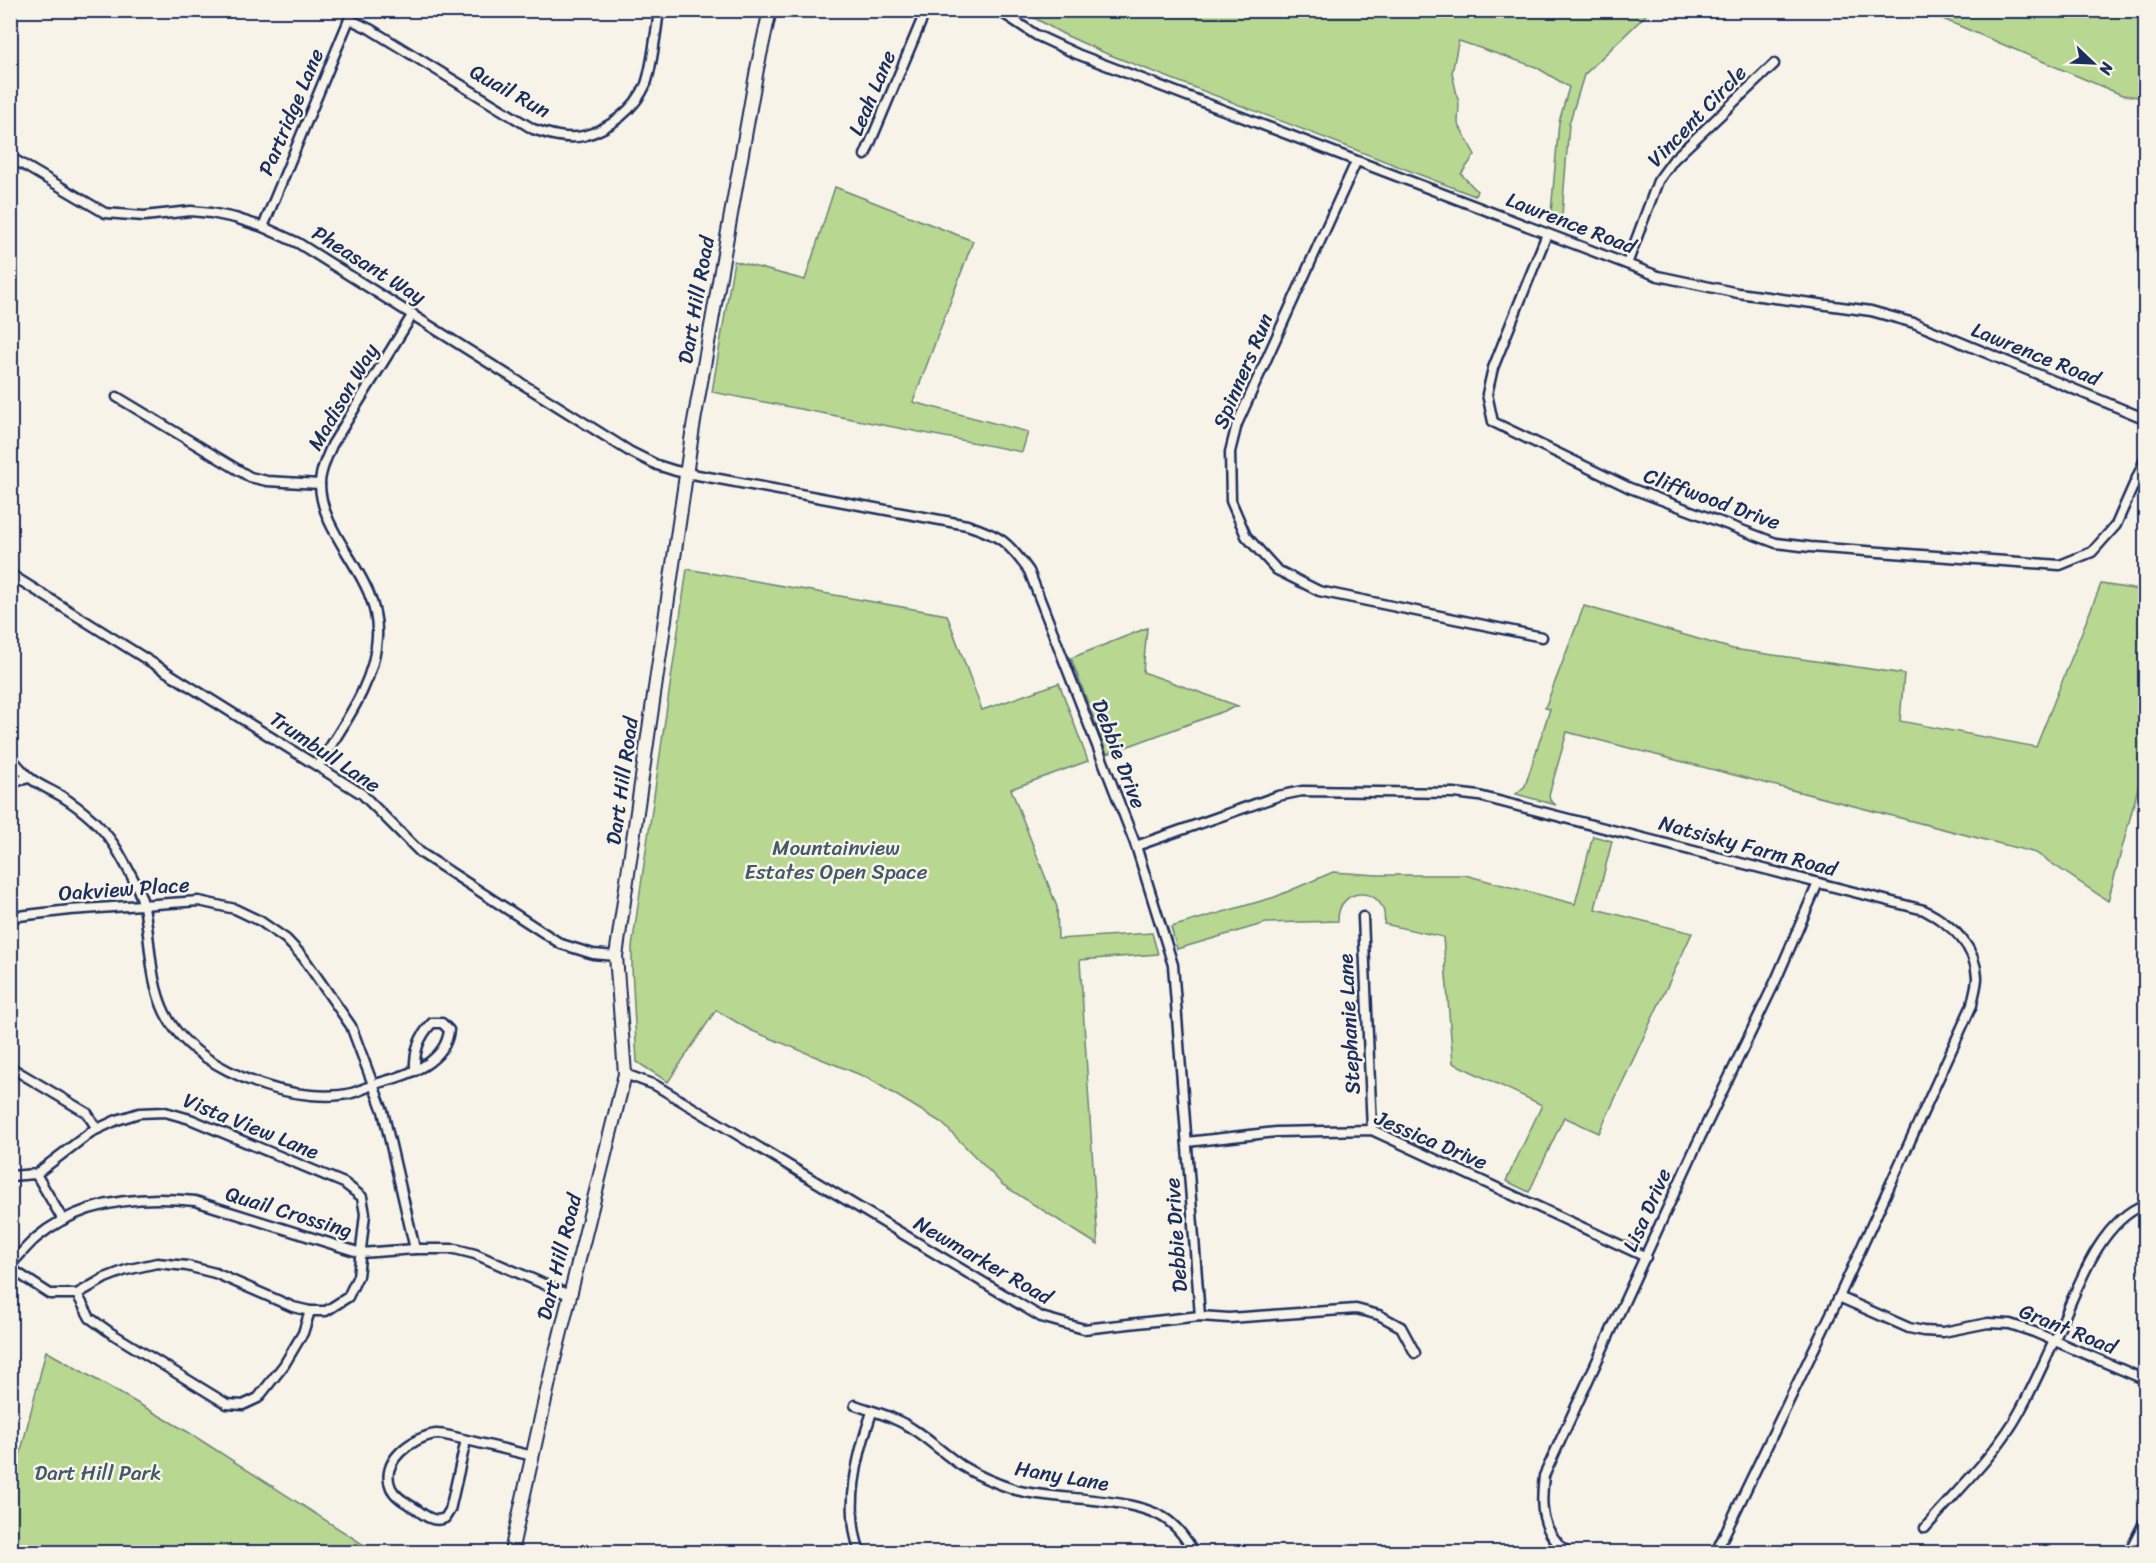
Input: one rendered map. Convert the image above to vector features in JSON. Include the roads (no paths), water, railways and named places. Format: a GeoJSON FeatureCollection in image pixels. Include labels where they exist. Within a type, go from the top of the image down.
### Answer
{"type":"FeatureCollection","features":[{"type":"Feature","properties":{"kind":"main road","name":"Dart Hill Road"},"geometry":{"type":"LineString","coordinates":[[511,1552],[569,1295],[624,1074],[616,957],[687,471],[755,80],[770,10]]}},
{"type":"Feature","properties":{"kind":"street","name":"Quail Run"},"geometry":{"type":"LineString","coordinates":[[351,15],[533,129],[556,136],[582,136],[609,125],[630,108],[646,83],[659,10]]}},
{"type":"Feature","properties":{"kind":"street","name":"Leah Lane"},"geometry":{"type":"LineString","coordinates":[[865,155],[926,10]]}},
{"type":"Feature","properties":{"kind":"street","name":"Lawrence Road"},"geometry":{"type":"LineString","coordinates":[[998,10],[1036,34],[1077,54],[1658,276],[1738,293],[1871,311],[1914,324],[2145,418]]}},
{"type":"Feature","properties":{"kind":"street","name":"Partridge Lane"},"geometry":{"type":"LineString","coordinates":[[263,227],[351,15]]}},
{"type":"Feature","properties":{"kind":"street","name":"Vincent Circle"},"geometry":{"type":"LineString","coordinates":[[1627,264],[1658,181],[1674,159],[1774,64]]}},
{"type":"Feature","properties":{"kind":"street","name":"Pheasant Way"},"geometry":{"type":"LineString","coordinates":[[10,157],[105,213],[144,216],[191,211],[212,213],[263,227],[298,243],[629,450],[657,465],[676,471],[687,471]]}},
{"type":"Feature","properties":{"kind":"street","name":"Spinners Run"},"geometry":{"type":"LineString","coordinates":[[1356,162],[1237,424],[1230,452],[1231,501],[1246,536],[1277,570],[1318,591],[1542,637]]}},
{"type":"Feature","properties":{"kind":"street","name":"Cliffwood Drive"},"geometry":{"type":"LineString","coordinates":[[1547,234],[1493,368],[1486,394],[1493,422],[1630,488],[1776,543],[2060,565],[2092,552],[2116,525],[2145,457]]}},
{"type":"Feature","properties":{"kind":"street","name":"Madison Way"},"geometry":{"type":"LineString","coordinates":[[319,765],[365,686],[373,664],[377,637],[376,617],[371,595],[326,511],[320,484],[323,466],[332,445],[413,314]]}},
{"type":"Feature","properties":{"kind":"street"},"geometry":{"type":"LineString","coordinates":[[117,397],[250,477],[267,481],[320,484]]}},
{"type":"Feature","properties":{"kind":"street","name":"Debbie Drive"},"geometry":{"type":"LineString","coordinates":[[687,471],[968,525],[991,533],[1012,547],[1029,571],[1136,846],[1173,965],[1200,1316]]}},
{"type":"Feature","properties":{"kind":"street","name":"Trumbull Lane"},"geometry":{"type":"LineString","coordinates":[[10,574],[319,765],[362,794],[421,853],[561,944],[593,954],[616,957]]}},
{"type":"Feature","properties":{"kind":"street"},"geometry":{"type":"LineString","coordinates":[[10,759],[29,778],[69,800],[95,822],[118,850],[143,904],[154,980],[165,1013],[180,1036],[208,1058],[239,1076],[267,1087],[312,1095],[350,1093],[398,1078],[415,1071],[423,1067],[440,1052],[448,1040],[449,1030],[442,1023],[432,1023],[422,1034],[414,1056],[415,1071]]}},
{"type":"Feature","properties":{"kind":"street"},"geometry":{"type":"LineString","coordinates":[[10,783],[29,778]]}},
{"type":"Feature","properties":{"kind":"street","name":"Natsisky Farm Road"},"geometry":{"type":"LineString","coordinates":[[1136,846],[1278,796],[1302,792],[1479,796],[1923,910],[1944,921],[1960,935],[1971,952],[1977,978],[1972,1005],[1839,1296]]}},
{"type":"Feature","properties":{"kind":"street","name":"Lisa Drive"},"geometry":{"type":"LineString","coordinates":[[1567,1552],[1559,1546],[1545,1524],[1540,1501],[1544,1476],[1697,1144],[1776,980],[1818,883]]}},
{"type":"Feature","properties":{"kind":"street","name":"Oakview Place"},"geometry":{"type":"LineString","coordinates":[[10,916],[199,901],[235,909],[260,921],[286,939],[303,957],[351,1026],[384,1111],[416,1249]]}},
{"type":"Feature","properties":{"kind":"street","name":"Stephanie Lane"},"geometry":{"type":"LineString","coordinates":[[1363,917],[1372,1130]]}},
{"type":"Feature","properties":{"kind":"street"},"geometry":{"type":"LineString","coordinates":[[10,1067],[87,1113],[97,1129]]}},
{"type":"Feature","properties":{"kind":"street","name":"Newmarker Road"},"geometry":{"type":"LineString","coordinates":[[624,1074],[655,1085],[1041,1317],[1084,1329],[1200,1316],[1229,1318],[1356,1309],[1379,1315],[1401,1327],[1415,1353]]}},
{"type":"Feature","properties":{"kind":"street","name":"Vista View Lane"},"geometry":{"type":"LineString","coordinates":[[36,1174],[97,1129],[139,1113],[165,1112],[190,1119],[344,1183],[362,1197],[366,1214],[361,1252]]}},
{"type":"Feature","properties":{"kind":"street","name":"Jessica Drive"},"geometry":{"type":"LineString","coordinates":[[1187,1142],[1276,1132],[1372,1130],[1646,1257]]}},
{"type":"Feature","properties":{"kind":"street"},"geometry":{"type":"LineString","coordinates":[[10,1176],[36,1174],[63,1220]]}},
{"type":"Feature","properties":{"kind":"street","name":"Quail Crossing"},"geometry":{"type":"LineString","coordinates":[[10,1266],[36,1238],[63,1220],[94,1207],[114,1202],[139,1198],[167,1198],[195,1202],[361,1252],[455,1249],[475,1254],[569,1295]]}},
{"type":"Feature","properties":{"kind":"street"},"geometry":{"type":"LineString","coordinates":[[1925,1528],[1996,1446],[2025,1403],[2087,1266],[2102,1242],[2130,1210],[2145,1204]]}},
{"type":"Feature","properties":{"kind":"street"},"geometry":{"type":"LineString","coordinates":[[10,1266],[50,1294],[77,1294],[105,1278],[126,1270],[157,1263],[187,1266],[215,1273],[293,1306],[310,1311],[326,1311],[348,1296],[358,1276],[361,1252]]}},
{"type":"Feature","properties":{"kind":"street"},"geometry":{"type":"LineString","coordinates":[[77,1294],[90,1318],[227,1404],[243,1405],[258,1398],[284,1365],[298,1341],[310,1311]]}},
{"type":"Feature","properties":{"kind":"street"},"geometry":{"type":"LineString","coordinates":[[1716,1552],[1839,1296]]}},
{"type":"Feature","properties":{"kind":"street","name":"Grant Road"},"geometry":{"type":"LineString","coordinates":[[1839,1296],[1909,1328],[1923,1331],[1943,1332],[1988,1323],[2010,1324],[2145,1380]]}},
{"type":"Feature","properties":{"kind":"street","name":"Hany Lane"},"geometry":{"type":"LineString","coordinates":[[855,1405],[894,1419],[918,1433],[962,1466],[986,1479],[1016,1490],[1058,1498],[1137,1506],[1154,1513],[1171,1523],[1194,1552]]}},
{"type":"Feature","properties":{"kind":"street"},"geometry":{"type":"LineString","coordinates":[[860,1552],[852,1520],[852,1495],[872,1412]]}},
{"type":"Feature","properties":{"kind":"street"},"geometry":{"type":"LineString","coordinates":[[466,1440],[450,1510],[446,1518],[439,1521],[426,1516],[393,1492],[389,1481],[391,1467],[399,1453],[407,1447],[438,1434],[466,1440],[533,1456]]}},
{"type":"Feature","properties":{"kind":"street"},"geometry":{"type":"LineString","coordinates":[[2129,1552],[2145,1519]]}},
{"type":"Feature","properties":{"kind":"park label","name":"Mountainview Estates Open Space"},"geometry":{"type":"Point","coordinates":[836,860]}},
{"type":"Feature","properties":{"kind":"park label","name":"Dart Hill Park"},"geometry":{"type":"Point","coordinates":[98,1473]}}]}
